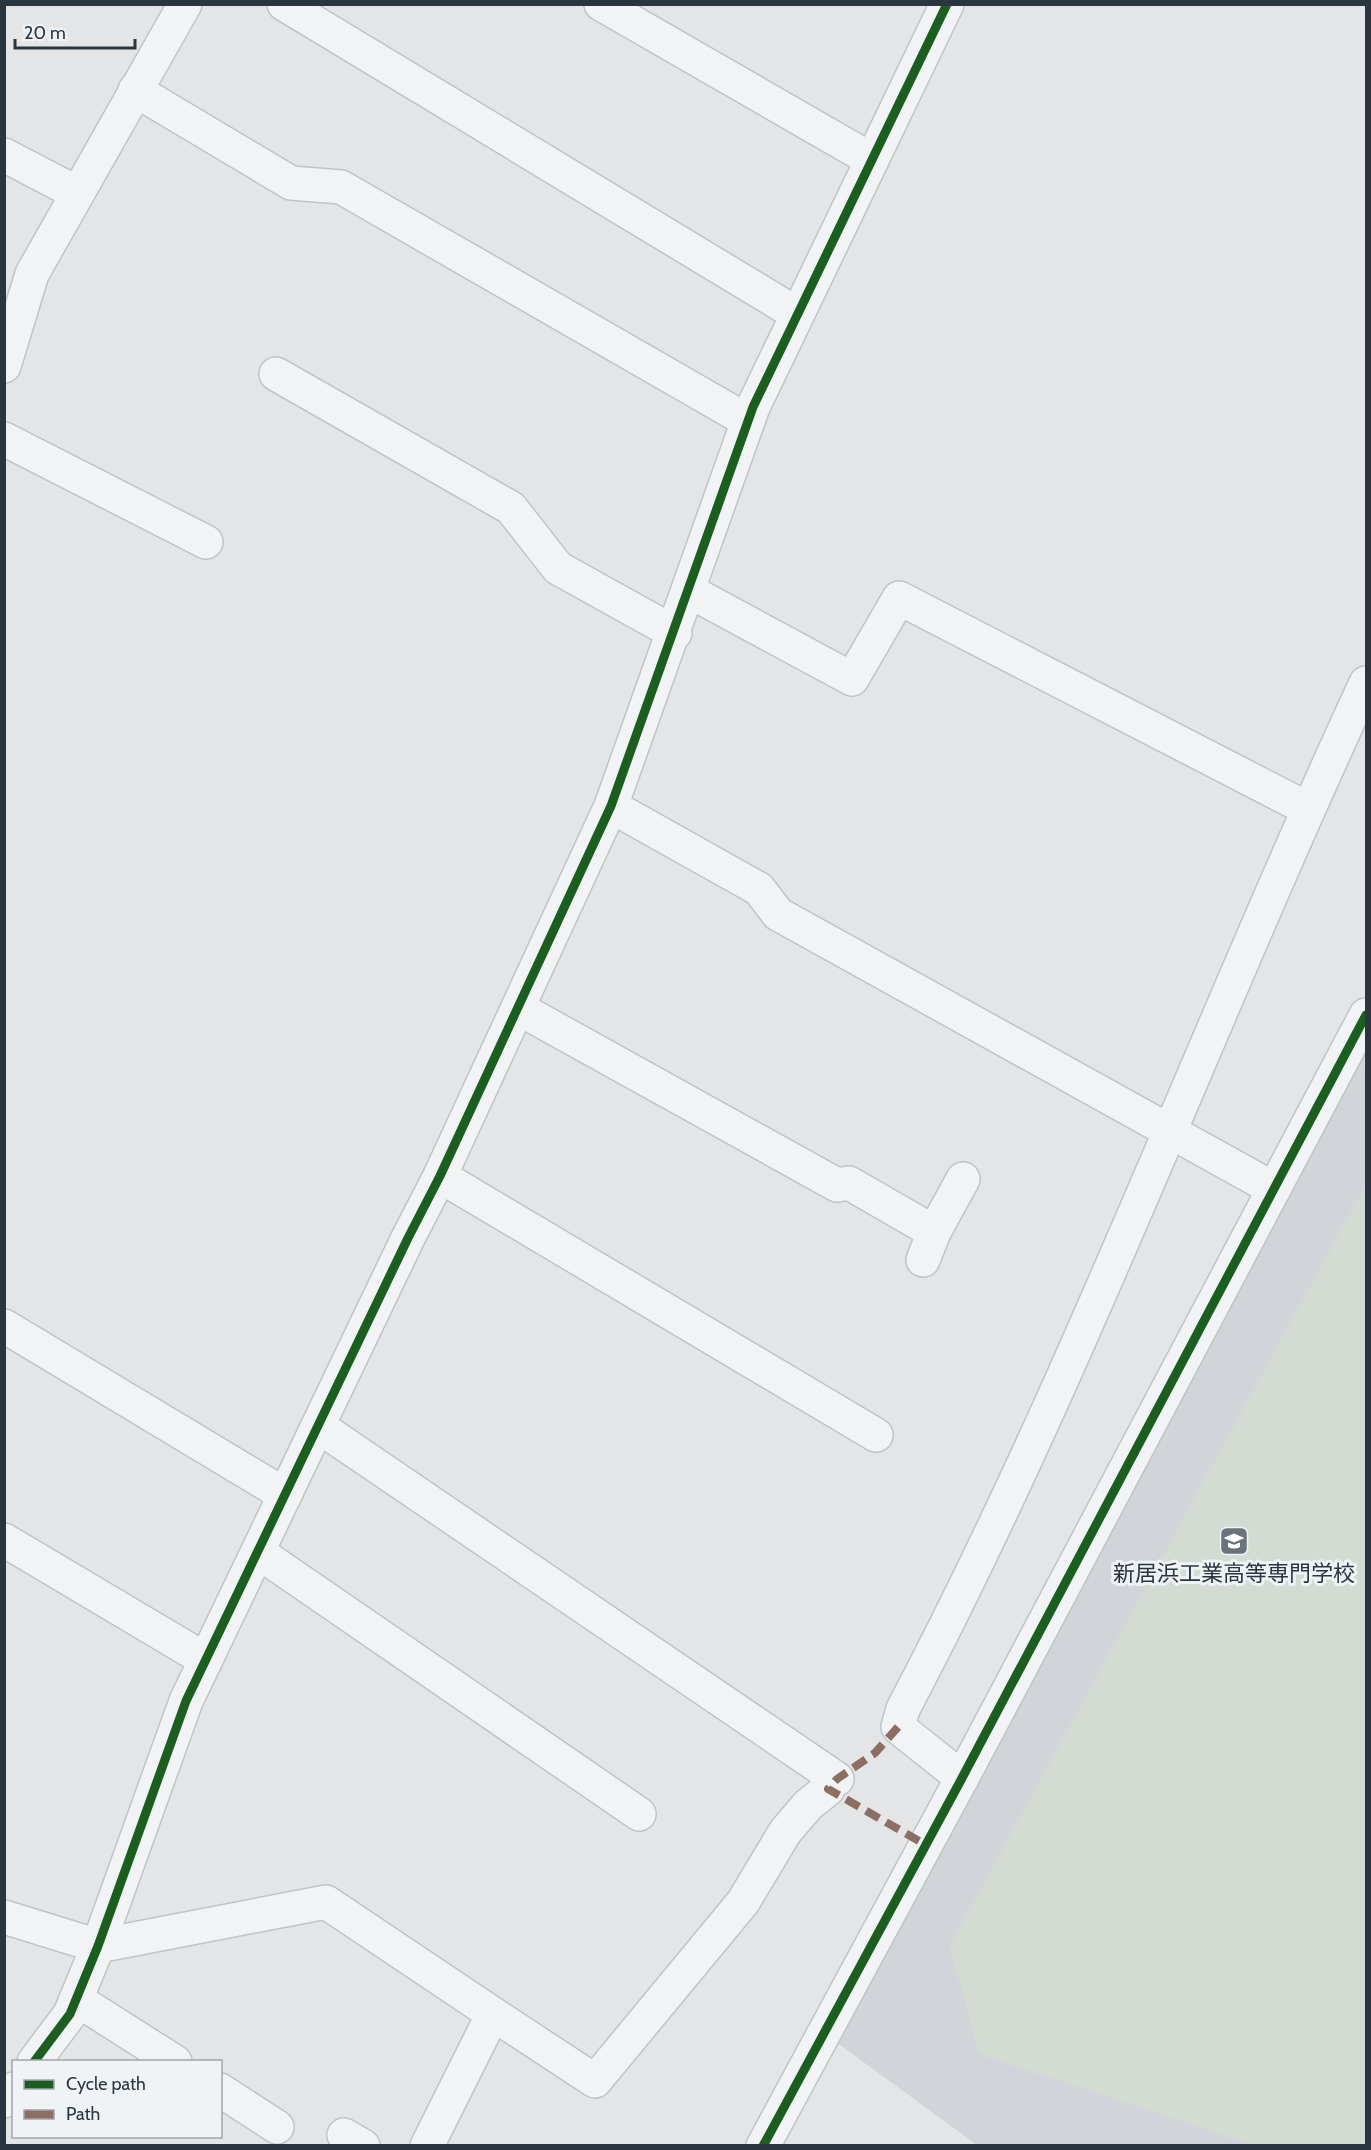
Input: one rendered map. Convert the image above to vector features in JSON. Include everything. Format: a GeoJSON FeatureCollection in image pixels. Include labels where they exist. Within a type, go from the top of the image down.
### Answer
{"type":"FeatureCollection","features":[{"type":"Feature","properties":{"kind":"street"},"geometry":{"type":"LineString","coordinates":[[4,366],[32,274],[185,4]]}},
{"type":"Feature","properties":{"kind":"street"},"geometry":{"type":"LineString","coordinates":[[284,4],[797,314]]}},
{"type":"Feature","properties":{"kind":"street"},"geometry":{"type":"LineString","coordinates":[[601,4],[872,160]]}},
{"type":"Feature","properties":{"kind":"street"},"geometry":{"type":"LineString","coordinates":[[35,2060],[70,2014],[98,1946],[186,1701],[440,1176],[611,806],[675,633],[748,421],[797,314],[947,4]]}},
{"type":"Feature","properties":{"kind":"street"},"geometry":{"type":"LineString","coordinates":[[135,90],[291,183],[341,187],[748,421]]}},
{"type":"Feature","properties":{"kind":"street"},"geometry":{"type":"LineString","coordinates":[[4,155],[77,193]]}},
{"type":"Feature","properties":{"kind":"street"},"geometry":{"type":"LineString","coordinates":[[276,374],[511,508],[558,568],[675,633]]}},
{"type":"Feature","properties":{"kind":"street"},"geometry":{"type":"LineString","coordinates":[[4,439],[206,542]]}},
{"type":"Feature","properties":{"kind":"street"},"geometry":{"type":"LineString","coordinates":[[689,591],[852,679],[899,598],[1308,809]]}},
{"type":"Feature","properties":{"kind":"street"},"geometry":{"type":"LineString","coordinates":[[962,1778],[898,1727],[903,1709],[966,1590],[1170,1132],[1308,809],[1366,683]]}},
{"type":"Feature","properties":{"kind":"street"},"geometry":{"type":"LineString","coordinates":[[611,806],[759,889],[778,914],[1274,1189]]}},
{"type":"Feature","properties":{"kind":"street"},"geometry":{"type":"LineString","coordinates":[[518,1008],[837,1185],[849,1183],[928,1246],[963,1179]]}},
{"type":"Feature","properties":{"kind":"street"},"geometry":{"type":"LineString","coordinates":[[763,2145],[962,1778],[1366,1015]]}},
{"type":"Feature","properties":{"kind":"street"},"geometry":{"type":"LineString","coordinates":[[440,1176],[876,1435]]}},
{"type":"Feature","properties":{"kind":"street"},"geometry":{"type":"LineString","coordinates":[[4,1326],[285,1495]]}},
{"type":"Feature","properties":{"kind":"street"},"geometry":{"type":"LineString","coordinates":[[4,1917],[98,1946],[326,1902],[595,2081],[743,1902],[785,1832],[808,1805],[832,1784],[318,1426]]}},
{"type":"Feature","properties":{"kind":"street"},"geometry":{"type":"LineString","coordinates":[[4,1540],[206,1660]]}},
{"type":"Feature","properties":{"kind":"street"},"geometry":{"type":"LineString","coordinates":[[258,1552],[639,1814]]}},
{"type":"Feature","properties":{"kind":"street"},"geometry":{"type":"LineString","coordinates":[[76,1999],[173,2060]]}},
{"type":"Feature","properties":{"kind":"street"},"geometry":{"type":"LineString","coordinates":[[427,2145],[494,2014]]}},
{"type":"Feature","properties":{"kind":"street"},"geometry":{"type":"LineString","coordinates":[[222,2091],[277,2127]]}},
{"type":"Feature","properties":{"kind":"shaded area","name":"新居浜工業高等専門学校"},"geometry":{"type":"Polygon","coordinates":[[[1366,1040],[1366,2145],[977,2145],[836,2042],[1366,1040]]]}},
{"type":"Feature","properties":{"kind":"shaded area","name":"新居浜工業高等専門学校"},"geometry":{"type":"Polygon","coordinates":[[[1366,1184],[1366,2145],[1252,2145],[979,2054],[950,1946],[1366,1184]]]}},
{"type":"Feature","properties":{"kind":"marked path"},"geometry":{"type":"LineString","coordinates":[[898,1727],[875,1753],[837,1779],[828,1789],[926,1845]]}},
{"type":"Feature","properties":{"kind":"cycle path"},"geometry":{"type":"LineString","coordinates":[[36,2060],[70,2014],[98,1946],[186,1701],[408,1238],[440,1176],[611,806],[753,407],[947,4]]}},
{"type":"Feature","properties":{"kind":"cycle path"},"geometry":{"type":"LineString","coordinates":[[763,2146],[962,1778],[1366,1015]]}},
{"type":"Feature","properties":{"kind":"place","name":"新居浜工業高等専門学校"},"geometry":{"type":"Point","coordinates":[1234,1541]}}]}
